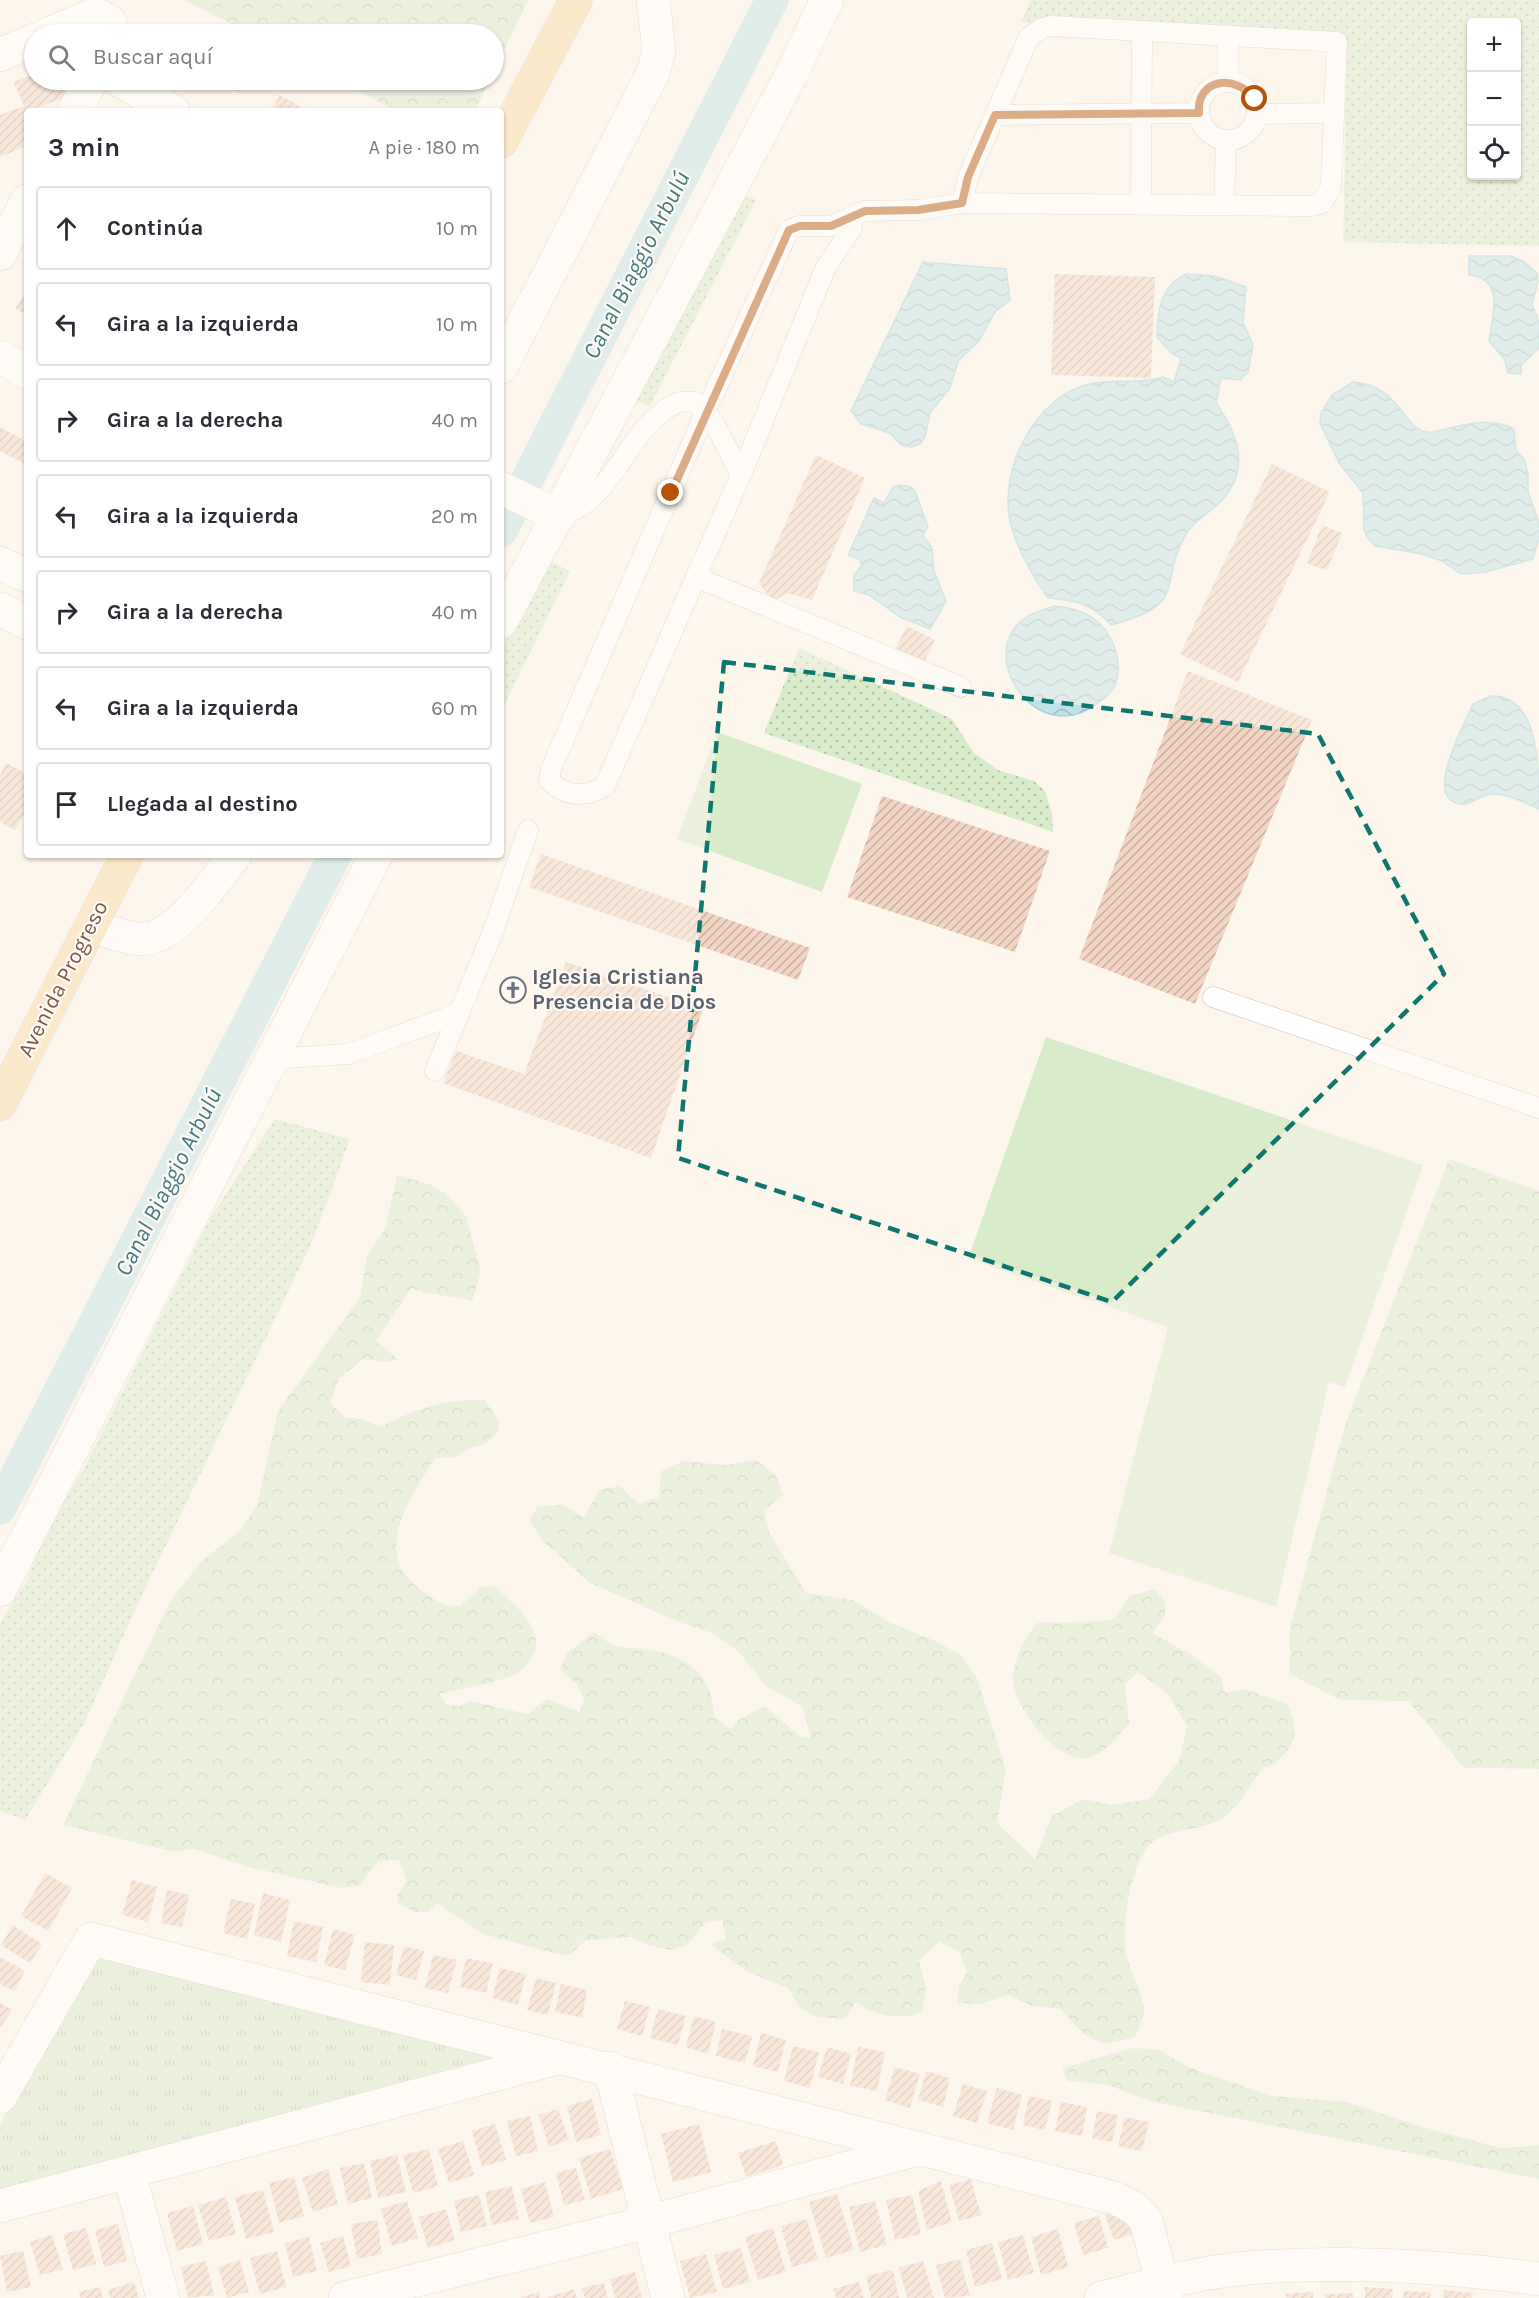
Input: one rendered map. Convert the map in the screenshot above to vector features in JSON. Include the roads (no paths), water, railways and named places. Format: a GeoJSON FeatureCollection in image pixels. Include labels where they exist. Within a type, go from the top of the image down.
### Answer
{"type":"FeatureCollection","features":[{"type":"Feature","properties":{"kind":"main road"},"geometry":{"type":"LineString","coordinates":[[504,136],[576,0]]}},
{"type":"Feature","properties":{"kind":"main road","name":"Avenida Progreso"},"geometry":{"type":"LineString","coordinates":[[0,1104],[125,858]]}},
{"type":"Feature","properties":{"kind":"street"},"geometry":{"type":"LineString","coordinates":[[504,361],[653,73],[659,50],[653,0]]}},
{"type":"Feature","properties":{"kind":"street"},"geometry":{"type":"LineString","coordinates":[[504,617],[785,85],[826,0]]}},
{"type":"Feature","properties":{"kind":"street"},"geometry":{"type":"LineString","coordinates":[[72,24],[96,14],[110,24]]}},
{"type":"Feature","properties":{"kind":"street"},"geometry":{"type":"LineString","coordinates":[[0,55],[24,44]]}},
{"type":"Feature","properties":{"kind":"street"},"geometry":{"type":"LineString","coordinates":[[76,108],[86,90]]}},
{"type":"Feature","properties":{"kind":"street"},"geometry":{"type":"LineString","coordinates":[[136,90],[168,108]]}},
{"type":"Feature","properties":{"kind":"street"},"geometry":{"type":"LineString","coordinates":[[0,254],[24,207]]}},
{"type":"Feature","properties":{"kind":"street"},"geometry":{"type":"LineString","coordinates":[[0,357],[24,370]]}},
{"type":"Feature","properties":{"kind":"street"},"geometry":{"type":"LineString","coordinates":[[504,489],[559,516]]}},
{"type":"Feature","properties":{"kind":"street"},"geometry":{"type":"LineString","coordinates":[[0,563],[24,575]]}},
{"type":"Feature","properties":{"kind":"street"},"geometry":{"type":"LineString","coordinates":[[0,609],[24,621]]}},
{"type":"Feature","properties":{"kind":"street"},"geometry":{"type":"LineString","coordinates":[[90,926],[141,939],[159,934],[189,913],[233,858]]}},
{"type":"Feature","properties":{"kind":"street"},"geometry":{"type":"LineString","coordinates":[[0,1590],[374,858]]}},
{"type":"Feature","properties":{"kind":"street"},"geometry":{"type":"LineString","coordinates":[[0,2097],[91,1939],[558,2058],[610,2068],[1116,2198],[1134,2208],[1146,2220],[1164,2290]]}},
{"type":"Feature","properties":{"kind":"street"},"geometry":{"type":"LineString","coordinates":[[0,2206],[558,2058]]}},
{"type":"Feature","properties":{"kind":"street"},"geometry":{"type":"LineString","coordinates":[[610,2068],[668,2298]]}},
{"type":"Feature","properties":{"kind":"street"},"geometry":{"type":"LineString","coordinates":[[345,2298],[648,2222],[920,2148]]}},
{"type":"Feature","properties":{"kind":"street"},"geometry":{"type":"LineString","coordinates":[[129,2173],[163,2298]]}},
{"type":"Feature","properties":{"kind":"street"},"geometry":{"type":"LineString","coordinates":[[1101,2298],[1164,2290],[1247,2268],[1397,2264],[1539,2279]]}},
{"type":"Feature","properties":{"kind":"lane"},"geometry":{"type":"LineString","coordinates":[[852,228],[826,267],[741,475],[605,786],[592,794],[571,794],[557,789],[549,780],[550,770],[705,413],[789,230],[800,226],[831,226],[865,211],[918,210],[962,203],[1311,206],[1322,203],[1331,187],[1337,42],[1052,26],[1042,28],[1029,37],[968,177],[962,203]]}},
{"type":"Feature","properties":{"kind":"lane"},"geometry":{"type":"LineString","coordinates":[[1141,204],[1142,31]]}},
{"type":"Feature","properties":{"kind":"lane"},"geometry":{"type":"LineString","coordinates":[[1228,35],[1228,82]]}},
{"type":"Feature","properties":{"kind":"lane"},"geometry":{"type":"LineString","coordinates":[[1228,82],[1241,85],[1249,91],[1255,99],[1257,114],[1252,128],[1245,135],[1226,141],[1208,132],[1202,125],[1199,107],[1207,91],[1215,85],[1228,82]]}},
{"type":"Feature","properties":{"kind":"lane"},"geometry":{"type":"LineString","coordinates":[[995,115],[1199,113]]}},
{"type":"Feature","properties":{"kind":"lane"},"geometry":{"type":"LineString","coordinates":[[1257,114],[1334,113]]}},
{"type":"Feature","properties":{"kind":"lane"},"geometry":{"type":"LineString","coordinates":[[1224,205],[1226,141]]}},
{"type":"Feature","properties":{"kind":"lane"},"geometry":{"type":"LineString","coordinates":[[559,516],[584,507],[648,425],[678,402],[695,402],[713,421],[741,475]]}},
{"type":"Feature","properties":{"kind":"lane"},"geometry":{"type":"LineString","coordinates":[[696,577],[961,687]]}},
{"type":"Feature","properties":{"kind":"lane"},"geometry":{"type":"LineString","coordinates":[[435,1071],[492,934],[528,830]]}},
{"type":"Feature","properties":{"kind":"lane"},"geometry":{"type":"LineString","coordinates":[[1213,997],[1539,1108]]}},
{"type":"Feature","properties":{"kind":"lane"},"geometry":{"type":"LineString","coordinates":[[272,1059],[348,1054],[459,1013]]}},
{"type":"Feature","properties":{"kind":"water"},"geometry":{"type":"Polygon","coordinates":[[[1469,256],[1511,256],[1523,261],[1537,273],[1538,282],[1532,304],[1539,322],[1539,348],[1521,365],[1521,374],[1508,373],[1505,360],[1489,341],[1494,310],[1492,291],[1488,283],[1481,278],[1469,275],[1469,256]]]}},
{"type":"Feature","properties":{"kind":"water"},"geometry":{"type":"Polygon","coordinates":[[[923,262],[1006,269],[1010,300],[995,312],[979,341],[958,361],[950,388],[930,413],[925,437],[920,444],[911,447],[901,445],[890,433],[861,424],[851,411],[923,262]]]}},
{"type":"Feature","properties":{"kind":"water"},"geometry":{"type":"Polygon","coordinates":[[[1187,274],[1215,276],[1246,287],[1243,322],[1253,345],[1248,372],[1240,380],[1221,378],[1216,403],[1236,442],[1238,468],[1235,481],[1227,493],[1186,534],[1177,553],[1167,592],[1162,601],[1136,617],[1111,625],[1097,612],[1083,604],[1048,598],[1036,580],[1016,542],[1010,521],[1008,502],[1014,462],[1022,443],[1045,410],[1060,397],[1077,388],[1098,382],[1142,381],[1163,377],[1174,382],[1181,358],[1172,354],[1157,337],[1158,318],[1166,292],[1178,279],[1187,274]]]}},
{"type":"Feature","properties":{"kind":"water"},"geometry":{"type":"Polygon","coordinates":[[[1353,382],[1369,385],[1381,391],[1391,398],[1411,423],[1427,432],[1489,422],[1514,429],[1516,450],[1525,461],[1528,492],[1539,522],[1539,538],[1533,559],[1486,572],[1461,574],[1442,561],[1422,554],[1376,546],[1369,540],[1364,530],[1363,493],[1339,463],[1320,423],[1321,413],[1332,395],[1353,382]]]}},
{"type":"Feature","properties":{"kind":"water"},"geometry":{"type":"Polygon","coordinates":[[[900,485],[911,487],[915,491],[928,527],[923,535],[932,548],[934,571],[946,601],[930,629],[900,617],[869,595],[854,591],[854,575],[862,565],[859,559],[848,555],[874,498],[884,503],[893,487],[900,485]]]}},
{"type":"Feature","properties":{"kind":"water"},"geometry":{"type":"Polygon","coordinates":[[[1055,606],[1070,608],[1093,618],[1106,631],[1117,659],[1118,669],[1114,687],[1105,698],[1076,715],[1054,715],[1035,707],[1020,692],[1009,673],[1006,653],[1011,634],[1025,618],[1055,606]]]}},
{"type":"Feature","properties":{"kind":"water"},"geometry":{"type":"Polygon","coordinates":[[[1491,696],[1507,699],[1519,707],[1527,720],[1536,754],[1539,809],[1499,794],[1486,795],[1461,804],[1450,799],[1445,790],[1445,776],[1449,760],[1473,704],[1491,696]]]}},
{"type":"Feature","properties":{"kind":"waterway","name":"Canal Biaggio Arbulú"},"geometry":{"type":"LineString","coordinates":[[504,525],[772,0]]}},
{"type":"Feature","properties":{"kind":"waterway","name":"Canal Biaggio Arbulú"},"geometry":{"type":"LineString","coordinates":[[0,1508],[333,858]]}},
{"type":"Feature","properties":{"kind":"place","name":"Iglesia Cristiana Presencia de Dios"},"geometry":{"type":"Point","coordinates":[513,990]}}]}
